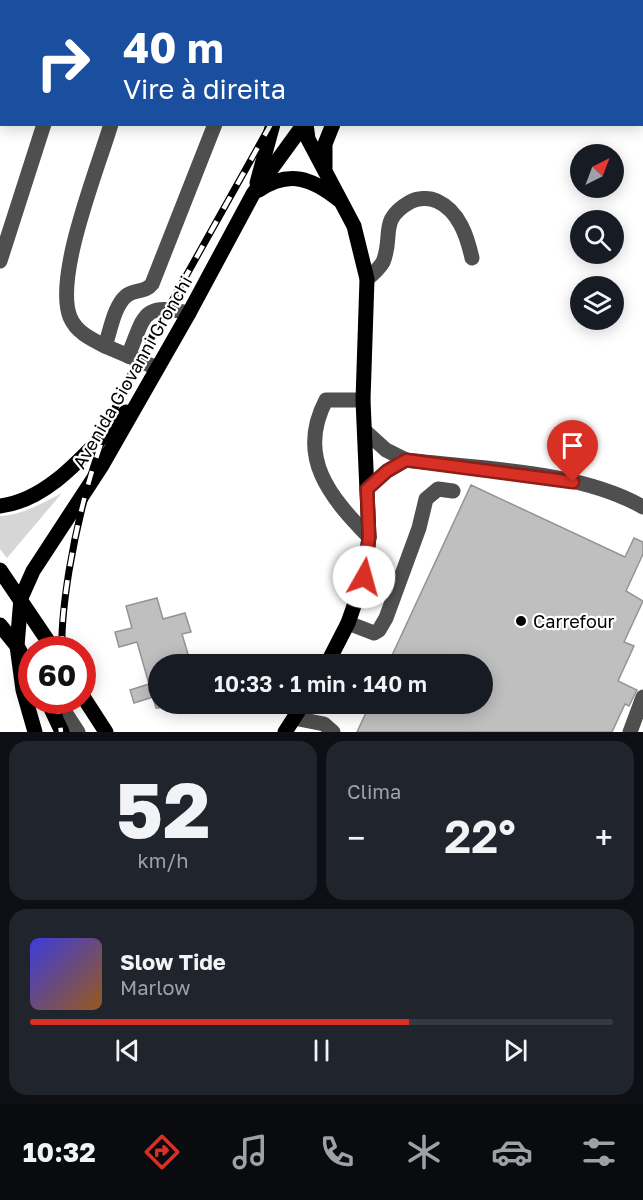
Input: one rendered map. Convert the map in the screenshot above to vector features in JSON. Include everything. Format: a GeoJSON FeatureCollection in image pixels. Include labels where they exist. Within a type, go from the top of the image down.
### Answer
{"type":"FeatureCollection","features":[{"type":"Feature","properties":{"kind":"main road"},"geometry":{"type":"LineString","coordinates":[[253,194],[272,126]]}},
{"type":"Feature","properties":{"kind":"main road","name":"Avenida Giovanni Gronchi"},"geometry":{"type":"LineString","coordinates":[[35,732],[23,690],[17,646],[21,598],[33,571],[101,466],[141,397],[253,194],[304,126]]}},
{"type":"Feature","properties":{"kind":"main road"},"geometry":{"type":"LineString","coordinates":[[305,126],[308,139],[354,226],[367,279],[363,400],[369,537],[364,577],[348,623],[332,654]]}},
{"type":"Feature","properties":{"kind":"main road"},"geometry":{"type":"LineString","coordinates":[[325,171],[325,144],[332,126]]}},
{"type":"Feature","properties":{"kind":"main road"},"geometry":{"type":"LineString","coordinates":[[253,194],[273,181],[297,178],[329,192],[342,202]]}},
{"type":"Feature","properties":{"kind":"main road"},"geometry":{"type":"LineString","coordinates":[[0,506],[29,499],[47,487],[141,397]]}},
{"type":"Feature","properties":{"kind":"main road"},"geometry":{"type":"LineString","coordinates":[[0,570],[45,636]]}},
{"type":"Feature","properties":{"kind":"main road"},"geometry":{"type":"LineString","coordinates":[[0,625],[17,646]]}},
{"type":"Feature","properties":{"kind":"main road"},"geometry":{"type":"LineString","coordinates":[[54,714],[62,732]]}},
{"type":"Feature","properties":{"kind":"main road"},"geometry":{"type":"LineString","coordinates":[[94,714],[106,732]]}},
{"type":"Feature","properties":{"kind":"main road"},"geometry":{"type":"LineString","coordinates":[[285,732],[297,714]]}},
{"type":"Feature","properties":{"kind":"lane"},"geometry":{"type":"LineString","coordinates":[[0,261],[43,126]]}},
{"type":"Feature","properties":{"kind":"lane"},"geometry":{"type":"LineString","coordinates":[[110,126],[67,277],[70,316],[82,334],[157,368]]}},
{"type":"Feature","properties":{"kind":"lane"},"geometry":{"type":"LineString","coordinates":[[105,346],[122,301],[130,293],[148,289],[152,284],[214,126]]}},
{"type":"Feature","properties":{"kind":"lane"},"geometry":{"type":"LineString","coordinates":[[367,279],[382,262],[388,228],[396,212],[415,199],[432,199],[451,211],[467,236],[472,258]]}},
{"type":"Feature","properties":{"kind":"lane"},"geometry":{"type":"LineString","coordinates":[[128,356],[142,324],[153,310],[162,307],[189,313]]}},
{"type":"Feature","properties":{"kind":"lane"},"geometry":{"type":"LineString","coordinates":[[363,400],[326,400],[315,427],[315,454],[336,503],[369,537]]}},
{"type":"Feature","properties":{"kind":"lane"},"geometry":{"type":"LineString","coordinates":[[365,430],[386,450],[406,460],[583,484],[613,493],[643,507]]}},
{"type":"Feature","properties":{"kind":"lane"},"geometry":{"type":"LineString","coordinates":[[367,489],[387,471],[406,460]]}},
{"type":"Feature","properties":{"kind":"lane"},"geometry":{"type":"LineString","coordinates":[[348,623],[374,633],[379,630],[419,528],[426,500],[438,489],[453,491]]}},
{"type":"Feature","properties":{"kind":"lane"},"geometry":{"type":"LineString","coordinates":[[630,732],[643,697]]}},
{"type":"Feature","properties":{"kind":"lane"},"geometry":{"type":"LineString","coordinates":[[66,714],[78,732]]}},
{"type":"Feature","properties":{"kind":"lane"},"geometry":{"type":"LineString","coordinates":[[294,718],[324,724],[333,732]]}},
{"type":"Feature","properties":{"kind":"shaded area"},"geometry":{"type":"Polygon","coordinates":[[[62,493],[7,558],[0,549],[0,516],[24,511],[62,493]]]}},
{"type":"Feature","properties":{"kind":"building","name":"Carrefour"},"geometry":{"type":"Polygon","coordinates":[[[471,485],[625,557],[634,538],[643,542],[643,554],[626,591],[643,601],[624,642],[634,646],[618,681],[637,690],[629,706],[625,704],[612,732],[357,732],[365,714],[493,714],[493,654],[393,654],[471,485]]]}},
{"type":"Feature","properties":{"kind":"building"},"geometry":{"type":"Polygon","coordinates":[[[157,598],[163,619],[185,613],[191,632],[182,634],[188,654],[148,654],[148,680],[137,642],[119,647],[115,632],[132,628],[126,606],[157,598]]]}},
{"type":"Feature","properties":{"kind":"building"},"geometry":{"type":"Polygon","coordinates":[[[148,684],[148,699],[134,703],[130,690],[148,684]]]}},
{"type":"Feature","properties":{"kind":"railway"},"geometry":{"type":"LineString","coordinates":[[62,636],[73,547],[84,499],[106,430],[125,385],[270,126]]}},
{"type":"Feature","properties":{"kind":"railway"},"geometry":{"type":"LineString","coordinates":[[59,714],[61,732]]}},
{"type":"Feature","properties":{"kind":"place","name":"Carrefour"},"geometry":{"type":"Point","coordinates":[521,621]}},
{"type":"Feature","properties":{"kind":"route"},"geometry":{"type":"LineString","coordinates":[[364,577],[369,537],[367,489],[387,471],[406,460],[573,482]]}}]}
